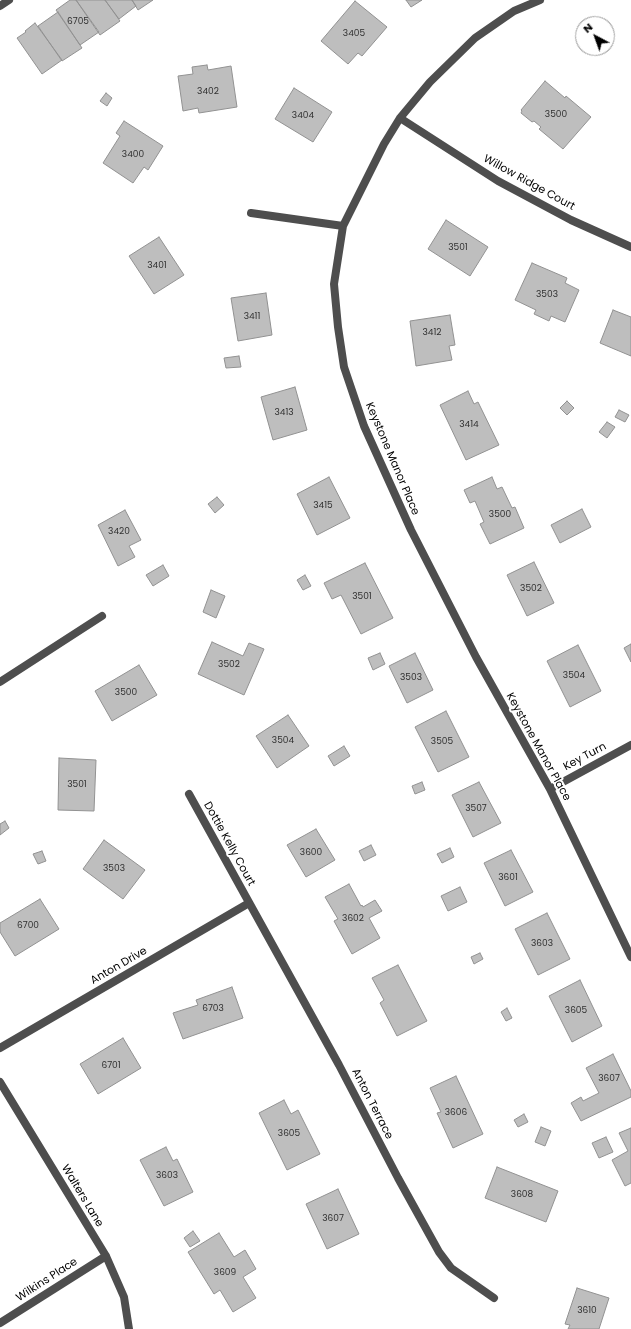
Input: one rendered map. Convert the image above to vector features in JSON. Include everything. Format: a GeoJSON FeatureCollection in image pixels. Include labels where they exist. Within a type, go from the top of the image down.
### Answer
{"type":"FeatureCollection","features":[{"type":"Feature","properties":{"kind":"street"},"geometry":{"type":"LineString","coordinates":[[0,6],[9,0]]}},
{"type":"Feature","properties":{"kind":"street","name":"Keystone Manor Place"},"geometry":{"type":"LineString","coordinates":[[540,0],[514,11],[475,38],[430,82],[400,118],[384,144],[343,226],[334,284],[338,327],[344,367],[364,426],[411,530],[472,650],[550,789],[631,957]]}},
{"type":"Feature","properties":{"kind":"street","name":"Willow Ridge Court"},"geometry":{"type":"LineString","coordinates":[[400,118],[498,181],[571,220],[631,247]]}},
{"type":"Feature","properties":{"kind":"street"},"geometry":{"type":"LineString","coordinates":[[251,213],[343,226]]}},
{"type":"Feature","properties":{"kind":"street"},"geometry":{"type":"LineString","coordinates":[[0,682],[102,616]]}},
{"type":"Feature","properties":{"kind":"street","name":"Key Turn"},"geometry":{"type":"LineString","coordinates":[[550,789],[631,745]]}},
{"type":"Feature","properties":{"kind":"street","name":"Dottie Kelly Court"},"geometry":{"type":"LineString","coordinates":[[189,794],[249,903]]}},
{"type":"Feature","properties":{"kind":"street","name":"Anton Drive"},"geometry":{"type":"LineString","coordinates":[[0,1048],[249,903]]}},
{"type":"Feature","properties":{"kind":"street","name":"Anton Terrace"},"geometry":{"type":"LineString","coordinates":[[249,903],[340,1065],[398,1178],[439,1252],[451,1268],[494,1298]]}},
{"type":"Feature","properties":{"kind":"street","name":"Walters Lane"},"geometry":{"type":"LineString","coordinates":[[0,1082],[106,1256],[124,1297],[129,1329]]}},
{"type":"Feature","properties":{"kind":"street","name":"Wilkins Place"},"geometry":{"type":"LineString","coordinates":[[0,1323],[106,1256]]}},
{"type":"Feature","properties":{"kind":"building"},"geometry":{"type":"Polygon","coordinates":[[[70,0],[76,0],[99,32],[80,45],[56,10],[70,0]]]}},
{"type":"Feature","properties":{"kind":"building"},"geometry":{"type":"Polygon","coordinates":[[[76,0],[105,0],[120,21],[100,35],[76,0]]]}},
{"type":"Feature","properties":{"kind":"building"},"geometry":{"type":"Polygon","coordinates":[[[105,0],[132,0],[136,6],[119,19],[105,0]]]}},
{"type":"Feature","properties":{"kind":"building"},"geometry":{"type":"Polygon","coordinates":[[[132,0],[153,0],[138,10],[132,0]]]}},
{"type":"Feature","properties":{"kind":"building"},"geometry":{"type":"Polygon","coordinates":[[[406,0],[422,0],[411,7],[406,0]]]}},
{"type":"Feature","properties":{"kind":"building"},"geometry":{"type":"Polygon","coordinates":[[[355,1],[387,27],[362,56],[358,53],[348,64],[321,41],[355,1]]]}},
{"type":"Feature","properties":{"kind":"building"},"geometry":{"type":"Polygon","coordinates":[[[58,12],[82,48],[62,61],[38,26],[58,12]]]}},
{"type":"Feature","properties":{"kind":"building"},"geometry":{"type":"Polygon","coordinates":[[[35,23],[62,60],[42,74],[17,38],[35,23]]]}},
{"type":"Feature","properties":{"kind":"building"},"geometry":{"type":"Polygon","coordinates":[[[207,65],[208,70],[231,66],[237,107],[199,113],[198,108],[183,111],[178,76],[193,74],[192,67],[207,65]]]}},
{"type":"Feature","properties":{"kind":"building"},"geometry":{"type":"Polygon","coordinates":[[[545,81],[591,117],[563,149],[539,129],[541,127],[534,121],[532,122],[521,113],[521,110],[545,81]]]}},
{"type":"Feature","properties":{"kind":"building"},"geometry":{"type":"Polygon","coordinates":[[[294,88],[332,112],[313,142],[275,119],[294,88]]]}},
{"type":"Feature","properties":{"kind":"building"},"geometry":{"type":"Polygon","coordinates":[[[106,93],[112,98],[107,106],[100,101],[106,93]]]}},
{"type":"Feature","properties":{"kind":"building"},"geometry":{"type":"Polygon","coordinates":[[[124,121],[163,146],[148,170],[144,167],[133,183],[103,163],[120,136],[116,133],[124,121]]]}},
{"type":"Feature","properties":{"kind":"building"},"geometry":{"type":"Polygon","coordinates":[[[446,220],[488,247],[470,276],[428,249],[446,220]]]}},
{"type":"Feature","properties":{"kind":"building"},"geometry":{"type":"Polygon","coordinates":[[[159,237],[184,275],[154,294],[129,256],[159,237]]]}},
{"type":"Feature","properties":{"kind":"building"},"geometry":{"type":"Polygon","coordinates":[[[532,263],[567,278],[565,283],[579,290],[565,322],[551,316],[549,321],[534,314],[536,310],[515,300],[532,263]]]}},
{"type":"Feature","properties":{"kind":"building"},"geometry":{"type":"Polygon","coordinates":[[[266,293],[272,335],[238,341],[231,298],[266,293]]]}},
{"type":"Feature","properties":{"kind":"building"},"geometry":{"type":"Polygon","coordinates":[[[613,310],[631,317],[631,356],[600,343],[613,310]]]}},
{"type":"Feature","properties":{"kind":"building"},"geometry":{"type":"Polygon","coordinates":[[[450,315],[455,345],[449,346],[452,360],[416,366],[410,321],[450,315]]]}},
{"type":"Feature","properties":{"kind":"building"},"geometry":{"type":"Polygon","coordinates":[[[239,356],[241,367],[226,368],[224,358],[239,356]]]}},
{"type":"Feature","properties":{"kind":"building"},"geometry":{"type":"Polygon","coordinates":[[[295,387],[307,430],[273,440],[261,397],[295,387]]]}},
{"type":"Feature","properties":{"kind":"building"},"geometry":{"type":"Polygon","coordinates":[[[468,391],[474,404],[478,402],[499,445],[466,460],[440,405],[468,391]]]}},
{"type":"Feature","properties":{"kind":"building"},"geometry":{"type":"Polygon","coordinates":[[[567,401],[574,408],[567,415],[560,408],[567,401]]]}},
{"type":"Feature","properties":{"kind":"building"},"geometry":{"type":"Polygon","coordinates":[[[619,410],[629,415],[625,422],[615,417],[619,410]]]}},
{"type":"Feature","properties":{"kind":"building"},"geometry":{"type":"Polygon","coordinates":[[[607,422],[615,427],[607,438],[599,432],[607,422]]]}},
{"type":"Feature","properties":{"kind":"building"},"geometry":{"type":"Polygon","coordinates":[[[329,477],[350,518],[317,535],[297,494],[329,477]]]}},
{"type":"Feature","properties":{"kind":"building"},"geometry":{"type":"Polygon","coordinates":[[[492,477],[497,489],[502,487],[512,508],[515,507],[524,528],[490,544],[480,524],[484,522],[475,501],[470,503],[464,490],[492,477]]]}},
{"type":"Feature","properties":{"kind":"building"},"geometry":{"type":"Polygon","coordinates":[[[217,497],[224,505],[215,513],[208,504],[217,497]]]}},
{"type":"Feature","properties":{"kind":"building"},"geometry":{"type":"Polygon","coordinates":[[[582,509],[591,527],[560,543],[551,525],[582,509]]]}},
{"type":"Feature","properties":{"kind":"building"},"geometry":{"type":"Polygon","coordinates":[[[125,510],[141,540],[129,546],[135,557],[118,566],[98,525],[125,510]]]}},
{"type":"Feature","properties":{"kind":"building"},"geometry":{"type":"Polygon","coordinates":[[[534,562],[554,603],[527,616],[507,575],[534,562]]]}},
{"type":"Feature","properties":{"kind":"building"},"geometry":{"type":"Polygon","coordinates":[[[365,563],[393,618],[361,634],[341,595],[332,599],[324,583],[365,563]]]}},
{"type":"Feature","properties":{"kind":"building"},"geometry":{"type":"Polygon","coordinates":[[[163,565],[169,576],[153,586],[146,575],[163,565]]]}},
{"type":"Feature","properties":{"kind":"building"},"geometry":{"type":"Polygon","coordinates":[[[305,575],[311,586],[303,590],[297,580],[305,575]]]}},
{"type":"Feature","properties":{"kind":"building"},"geometry":{"type":"Polygon","coordinates":[[[211,590],[225,596],[216,618],[203,612],[211,590]]]}},
{"type":"Feature","properties":{"kind":"building"},"geometry":{"type":"Polygon","coordinates":[[[212,642],[243,656],[249,643],[264,649],[244,695],[198,674],[212,642]]]}},
{"type":"Feature","properties":{"kind":"building"},"geometry":{"type":"Polygon","coordinates":[[[631,644],[631,662],[624,648],[631,644]]]}},
{"type":"Feature","properties":{"kind":"building"},"geometry":{"type":"Polygon","coordinates":[[[578,645],[601,691],[570,707],[547,661],[578,645]]]}},
{"type":"Feature","properties":{"kind":"building"},"geometry":{"type":"Polygon","coordinates":[[[380,653],[385,664],[373,670],[368,658],[380,653]]]}},
{"type":"Feature","properties":{"kind":"building"},"geometry":{"type":"Polygon","coordinates":[[[415,653],[433,690],[407,703],[389,666],[415,653]]]}},
{"type":"Feature","properties":{"kind":"building"},"geometry":{"type":"Polygon","coordinates":[[[139,665],[157,695],[112,721],[95,691],[139,665]]]}},
{"type":"Feature","properties":{"kind":"building"},"geometry":{"type":"Polygon","coordinates":[[[446,711],[469,757],[438,772],[415,727],[446,711]]]}},
{"type":"Feature","properties":{"kind":"building"},"geometry":{"type":"Polygon","coordinates":[[[288,715],[309,746],[277,768],[256,736],[288,715]]]}},
{"type":"Feature","properties":{"kind":"building"},"geometry":{"type":"Polygon","coordinates":[[[344,746],[350,756],[334,766],[328,756],[344,746]]]}},
{"type":"Feature","properties":{"kind":"building"},"geometry":{"type":"Polygon","coordinates":[[[59,758],[96,760],[94,811],[58,810],[59,758]]]}},
{"type":"Feature","properties":{"kind":"building"},"geometry":{"type":"Polygon","coordinates":[[[422,782],[425,790],[415,794],[412,786],[422,782]]]}},
{"type":"Feature","properties":{"kind":"building"},"geometry":{"type":"Polygon","coordinates":[[[479,782],[501,823],[473,837],[452,795],[479,782]]]}},
{"type":"Feature","properties":{"kind":"building"},"geometry":{"type":"Polygon","coordinates":[[[5,821],[9,828],[0,835],[0,824],[5,821]]]}},
{"type":"Feature","properties":{"kind":"building"},"geometry":{"type":"Polygon","coordinates":[[[316,829],[335,860],[306,877],[287,845],[316,829]]]}},
{"type":"Feature","properties":{"kind":"building"},"geometry":{"type":"Polygon","coordinates":[[[104,840],[145,870],[123,899],[83,869],[104,840]]]}},
{"type":"Feature","properties":{"kind":"building"},"geometry":{"type":"Polygon","coordinates":[[[371,845],[376,855],[364,861],[359,851],[371,845]]]}},
{"type":"Feature","properties":{"kind":"building"},"geometry":{"type":"Polygon","coordinates":[[[450,848],[454,857],[442,863],[437,854],[450,848]]]}},
{"type":"Feature","properties":{"kind":"building"},"geometry":{"type":"Polygon","coordinates":[[[511,850],[533,892],[505,906],[484,863],[511,850]]]}},
{"type":"Feature","properties":{"kind":"building"},"geometry":{"type":"Polygon","coordinates":[[[42,851],[46,861],[38,864],[33,854],[42,851]]]}},
{"type":"Feature","properties":{"kind":"building"},"geometry":{"type":"Polygon","coordinates":[[[349,884],[361,906],[362,905],[363,907],[375,900],[382,911],[369,918],[380,938],[352,954],[334,921],[338,919],[325,897],[349,884]]]}},
{"type":"Feature","properties":{"kind":"building"},"geometry":{"type":"Polygon","coordinates":[[[460,887],[467,902],[448,911],[441,896],[460,887]]]}},
{"type":"Feature","properties":{"kind":"building"},"geometry":{"type":"Polygon","coordinates":[[[40,899],[59,929],[15,956],[0,932],[0,923],[40,899]]]}},
{"type":"Feature","properties":{"kind":"building"},"geometry":{"type":"Polygon","coordinates":[[[547,913],[570,959],[538,975],[515,929],[547,913]]]}},
{"type":"Feature","properties":{"kind":"building"},"geometry":{"type":"Polygon","coordinates":[[[480,953],[483,959],[474,964],[471,957],[480,953]]]}},
{"type":"Feature","properties":{"kind":"building"},"geometry":{"type":"Polygon","coordinates":[[[398,965],[427,1021],[397,1036],[380,1003],[384,1000],[372,978],[398,965]]]}},
{"type":"Feature","properties":{"kind":"building"},"geometry":{"type":"Polygon","coordinates":[[[580,980],[602,1026],[572,1042],[549,996],[580,980]]]}},
{"type":"Feature","properties":{"kind":"building"},"geometry":{"type":"Polygon","coordinates":[[[232,987],[243,1018],[183,1039],[173,1013],[198,1005],[196,1000],[232,987]]]}},
{"type":"Feature","properties":{"kind":"building"},"geometry":{"type":"Polygon","coordinates":[[[507,1008],[512,1018],[506,1021],[501,1012],[507,1008]]]}},
{"type":"Feature","properties":{"kind":"building"},"geometry":{"type":"Polygon","coordinates":[[[123,1038],[141,1068],[98,1094],[80,1064],[123,1038]]]}},
{"type":"Feature","properties":{"kind":"building"},"geometry":{"type":"Polygon","coordinates":[[[613,1054],[631,1091],[631,1097],[581,1121],[571,1103],[581,1097],[583,1101],[599,1093],[586,1068],[613,1054]]]}},
{"type":"Feature","properties":{"kind":"building"},"geometry":{"type":"Polygon","coordinates":[[[456,1076],[483,1134],[453,1148],[437,1113],[441,1112],[430,1088],[456,1076]]]}},
{"type":"Feature","properties":{"kind":"building"},"geometry":{"type":"Polygon","coordinates":[[[284,1100],[291,1114],[298,1110],[320,1154],[287,1170],[259,1113],[284,1100]]]}},
{"type":"Feature","properties":{"kind":"building"},"geometry":{"type":"Polygon","coordinates":[[[524,1114],[528,1122],[518,1127],[514,1120],[524,1114]]]}},
{"type":"Feature","properties":{"kind":"building"},"geometry":{"type":"Polygon","coordinates":[[[541,1127],[551,1131],[545,1146],[535,1142],[541,1127]]]}},
{"type":"Feature","properties":{"kind":"building"},"geometry":{"type":"Polygon","coordinates":[[[631,1128],[631,1183],[625,1186],[612,1160],[628,1151],[619,1133],[631,1128]]]}},
{"type":"Feature","properties":{"kind":"building"},"geometry":{"type":"Polygon","coordinates":[[[606,1137],[613,1152],[599,1158],[592,1143],[606,1137]]]}},
{"type":"Feature","properties":{"kind":"building"},"geometry":{"type":"Polygon","coordinates":[[[166,1147],[173,1161],[177,1159],[193,1192],[164,1206],[140,1160],[166,1147]]]}},
{"type":"Feature","properties":{"kind":"building"},"geometry":{"type":"Polygon","coordinates":[[[497,1167],[558,1191],[546,1222],[485,1198],[497,1167]]]}},
{"type":"Feature","properties":{"kind":"building"},"geometry":{"type":"Polygon","coordinates":[[[338,1189],[359,1234],[327,1249],[306,1204],[338,1189]]]}},
{"type":"Feature","properties":{"kind":"building"},"geometry":{"type":"Polygon","coordinates":[[[193,1231],[200,1241],[190,1247],[184,1238],[193,1231]]]}},
{"type":"Feature","properties":{"kind":"building"},"geometry":{"type":"Polygon","coordinates":[[[219,1233],[234,1257],[245,1250],[256,1269],[243,1277],[256,1298],[233,1312],[220,1290],[214,1294],[188,1252],[219,1233]]]}},
{"type":"Feature","properties":{"kind":"building"},"geometry":{"type":"Polygon","coordinates":[[[577,1288],[609,1298],[599,1329],[568,1329],[570,1325],[565,1324],[577,1288]]]}}]}
